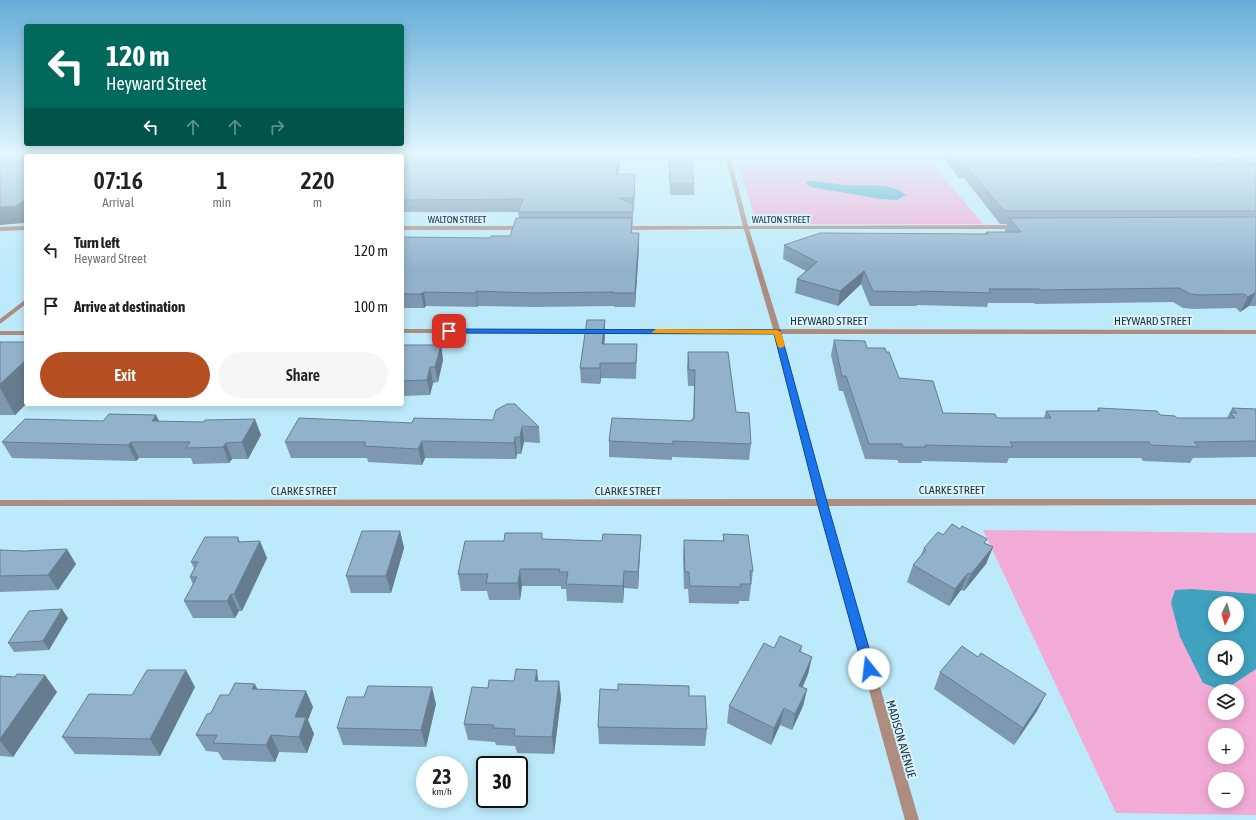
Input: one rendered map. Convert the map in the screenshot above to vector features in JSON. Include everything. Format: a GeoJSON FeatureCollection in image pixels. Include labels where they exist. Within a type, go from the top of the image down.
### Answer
{"type":"FeatureCollection","features":[{"type":"Feature","properties":{"kind":"street","name":"MADISON AVENUE"},"geometry":{"type":"LineString","coordinates":[[737,193],[746,228],[777,332],[822,502],[912,820]]}},
{"type":"Feature","properties":{"kind":"street","name":"WALTON STREET"},"geometry":{"type":"LineString","coordinates":[[613,228],[1023,227]]}},
{"type":"Feature","properties":{"kind":"street"},"geometry":{"type":"LineString","coordinates":[[0,228],[24,228]]}},
{"type":"Feature","properties":{"kind":"street","name":"WALTON STREET"},"geometry":{"type":"LineString","coordinates":[[404,228],[527,228]]}},
{"type":"Feature","properties":{"kind":"street"},"geometry":{"type":"LineString","coordinates":[[0,322],[24,303]]}},
{"type":"Feature","properties":{"kind":"street","name":"HEYWARD STREET"},"geometry":{"type":"LineString","coordinates":[[404,331],[1256,332]]}},
{"type":"Feature","properties":{"kind":"street"},"geometry":{"type":"LineString","coordinates":[[0,333],[24,333]]}},
{"type":"Feature","properties":{"kind":"street","name":"CLARKE STREET"},"geometry":{"type":"LineString","coordinates":[[0,503],[1256,502]]}},
{"type":"Feature","properties":{"kind":"shaded area"},"geometry":{"type":"Polygon","coordinates":[[[747,193],[957,193],[983,224],[757,224],[747,193]]]}},
{"type":"Feature","properties":{"kind":"shaded area"},"geometry":{"type":"Polygon","coordinates":[[[983,530],[1256,533],[1256,815],[1116,813],[983,530]]]}},
{"type":"Feature","properties":{"kind":"water"},"geometry":{"type":"Polygon","coordinates":[[[848,193],[903,193],[906,195],[897,200],[848,193]]]}},
{"type":"Feature","properties":{"kind":"water"},"geometry":{"type":"Polygon","coordinates":[[[1192,589],[1256,594],[1256,669],[1234,684],[1208,685],[1203,683],[1180,637],[1171,603],[1175,590],[1192,589]]]}},
{"type":"Feature","properties":{"kind":"building"},"geometry":{"type":"Polygon","coordinates":[[[0,193],[24,193],[24,200],[16,206],[0,207],[0,193]]]}},
{"type":"Feature","properties":{"kind":"building"},"geometry":{"type":"Polygon","coordinates":[[[404,193],[634,193],[634,198],[619,198],[633,204],[633,212],[518,212],[523,199],[404,200],[404,193]]]}},
{"type":"Feature","properties":{"kind":"building"},"geometry":{"type":"Polygon","coordinates":[[[989,193],[1256,193],[1256,211],[1004,211],[989,193]]]}},
{"type":"Feature","properties":{"kind":"building"},"geometry":{"type":"Polygon","coordinates":[[[1256,217],[1256,292],[1248,297],[1244,294],[1190,294],[1179,288],[1040,290],[989,289],[991,293],[873,291],[864,271],[840,291],[797,279],[817,262],[784,245],[820,233],[988,234],[986,232],[1021,232],[1009,218],[1256,217]]]}},
{"type":"Feature","properties":{"kind":"building"},"geometry":{"type":"Polygon","coordinates":[[[516,218],[632,218],[631,233],[639,233],[635,293],[532,293],[476,291],[476,293],[424,292],[421,294],[404,294],[404,237],[490,238],[491,236],[510,236],[516,218]]]}},
{"type":"Feature","properties":{"kind":"building"},"geometry":{"type":"Polygon","coordinates":[[[587,320],[605,320],[602,344],[637,344],[636,363],[600,363],[600,368],[580,368],[587,320]]]}},
{"type":"Feature","properties":{"kind":"building"},"geometry":{"type":"Polygon","coordinates":[[[834,340],[865,341],[867,348],[885,348],[886,352],[889,352],[899,378],[933,381],[943,413],[995,414],[997,418],[1051,418],[1046,411],[1100,411],[1098,408],[1157,411],[1160,415],[1175,416],[1177,418],[1235,418],[1230,413],[1237,413],[1232,408],[1256,409],[1256,441],[1194,442],[1199,447],[1151,445],[1149,442],[1010,442],[1013,447],[925,445],[926,447],[903,447],[902,444],[869,444],[846,376],[842,376],[834,340]]]}},
{"type":"Feature","properties":{"kind":"building"},"geometry":{"type":"Polygon","coordinates":[[[0,342],[24,342],[24,362],[0,384],[0,342]]]}},
{"type":"Feature","properties":{"kind":"building"},"geometry":{"type":"Polygon","coordinates":[[[404,345],[441,345],[435,367],[430,367],[427,380],[404,381],[404,345]]]}},
{"type":"Feature","properties":{"kind":"building"},"geometry":{"type":"Polygon","coordinates":[[[688,352],[728,352],[736,412],[749,413],[751,444],[673,441],[673,444],[609,441],[612,418],[692,421],[692,419],[694,419],[695,370],[689,370],[688,352]]]}},
{"type":"Feature","properties":{"kind":"building"},"geometry":{"type":"Polygon","coordinates":[[[507,404],[515,404],[539,427],[522,426],[520,437],[515,437],[514,443],[422,441],[418,449],[364,446],[366,442],[285,442],[299,418],[412,423],[414,418],[493,420],[496,410],[507,404]]]}},
{"type":"Feature","properties":{"kind":"building"},"geometry":{"type":"Polygon","coordinates":[[[109,414],[156,415],[152,421],[204,422],[205,420],[255,419],[242,442],[226,443],[223,447],[186,448],[190,442],[131,442],[128,445],[2,442],[25,419],[103,421],[109,414]]]}},
{"type":"Feature","properties":{"kind":"building"},"geometry":{"type":"Polygon","coordinates":[[[952,524],[960,529],[962,526],[987,539],[984,543],[993,547],[971,574],[968,573],[955,589],[913,565],[926,550],[924,548],[938,532],[943,535],[952,524]]]}},
{"type":"Feature","properties":{"kind":"building"},"geometry":{"type":"Polygon","coordinates":[[[362,531],[400,531],[386,576],[346,576],[362,531]]]}},
{"type":"Feature","properties":{"kind":"building"},"geometry":{"type":"Polygon","coordinates":[[[505,533],[542,533],[542,539],[602,541],[603,534],[641,535],[638,572],[624,571],[623,586],[566,584],[568,572],[559,572],[560,569],[520,569],[518,583],[486,583],[488,574],[458,574],[465,541],[504,541],[505,533]]]}},
{"type":"Feature","properties":{"kind":"building"},"geometry":{"type":"Polygon","coordinates":[[[723,534],[748,535],[753,571],[750,571],[751,584],[740,584],[741,587],[690,586],[689,572],[685,572],[684,540],[724,541],[723,534]]]}},
{"type":"Feature","properties":{"kind":"building"},"geometry":{"type":"Polygon","coordinates":[[[205,537],[238,537],[238,542],[260,541],[234,594],[231,594],[227,601],[184,601],[197,577],[190,577],[198,562],[191,562],[205,537]]]}},
{"type":"Feature","properties":{"kind":"building"},"geometry":{"type":"Polygon","coordinates":[[[67,549],[48,575],[0,576],[0,550],[25,551],[67,549]]]}},
{"type":"Feature","properties":{"kind":"building"},"geometry":{"type":"Polygon","coordinates":[[[62,609],[43,641],[8,643],[29,611],[62,609]]]}},
{"type":"Feature","properties":{"kind":"building"},"geometry":{"type":"Polygon","coordinates":[[[780,636],[802,646],[799,651],[812,657],[799,686],[807,689],[795,714],[784,708],[774,728],[729,706],[764,643],[774,648],[780,636]]]}},
{"type":"Feature","properties":{"kind":"building"},"geometry":{"type":"Polygon","coordinates":[[[962,646],[978,657],[981,653],[1046,694],[1023,728],[940,672],[962,646]]]}},
{"type":"Feature","properties":{"kind":"building"},"geometry":{"type":"Polygon","coordinates":[[[516,669],[537,670],[535,681],[559,681],[552,737],[514,736],[515,729],[493,728],[494,725],[464,724],[472,687],[488,688],[489,680],[514,681],[516,669]]]}},
{"type":"Feature","properties":{"kind":"building"},"geometry":{"type":"Polygon","coordinates":[[[147,670],[186,670],[150,739],[62,737],[89,694],[132,695],[147,670]]]}},
{"type":"Feature","properties":{"kind":"building"},"geometry":{"type":"Polygon","coordinates":[[[17,674],[45,675],[0,739],[0,676],[15,677],[17,674]]]}},
{"type":"Feature","properties":{"kind":"building"},"geometry":{"type":"Polygon","coordinates":[[[235,683],[255,684],[252,689],[306,691],[295,717],[306,717],[299,737],[271,735],[266,745],[213,743],[217,735],[196,735],[207,714],[211,713],[220,695],[229,695],[235,683]]]}},
{"type":"Feature","properties":{"kind":"building"},"geometry":{"type":"Polygon","coordinates":[[[618,684],[689,686],[689,696],[705,696],[707,729],[598,727],[600,689],[618,690],[618,684]]]}},
{"type":"Feature","properties":{"kind":"building"},"geometry":{"type":"Polygon","coordinates":[[[368,686],[432,687],[421,730],[337,728],[347,697],[364,697],[368,686]]]}},
{"type":"Feature","properties":{"kind":"slow traffic"},"geometry":{"type":"LineString","coordinates":[[656,332],[777,332],[781,346]]}},
{"type":"Feature","properties":{"kind":"route"},"geometry":{"type":"LineString","coordinates":[[449,331],[777,332],[822,502],[869,669]]}}]}
